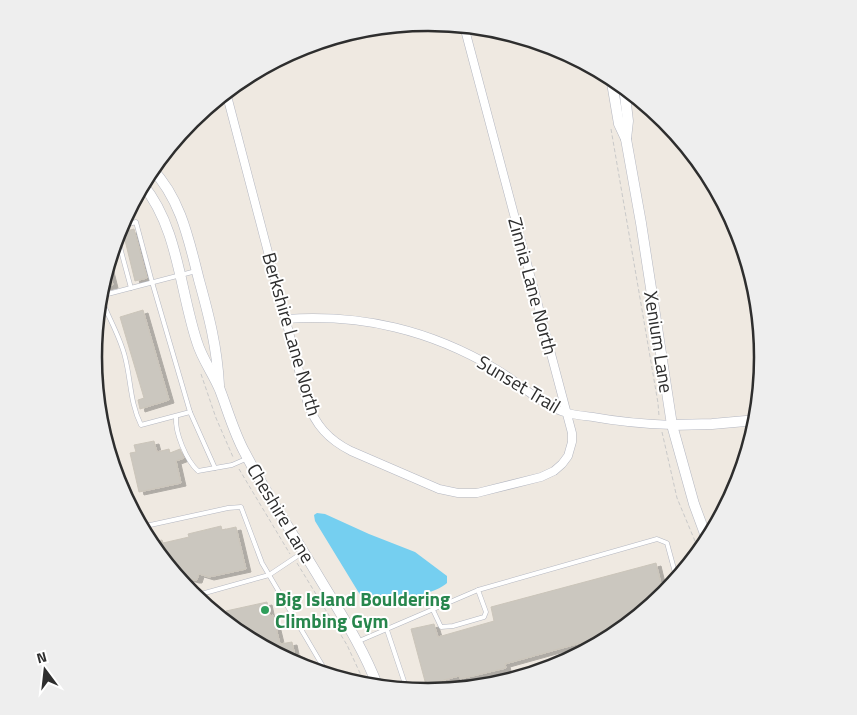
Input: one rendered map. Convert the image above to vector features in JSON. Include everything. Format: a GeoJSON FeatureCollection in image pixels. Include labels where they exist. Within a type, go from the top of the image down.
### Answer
{"type":"FeatureCollection","features":[{"type":"Feature","properties":{"kind":"street","name":"Zinnia Lane North"},"geometry":{"type":"LineString","coordinates":[[466,34],[572,433],[570,452],[562,464],[548,474],[486,492]]}},
{"type":"Feature","properties":{"kind":"street","name":"Xenium Lane"},"geometry":{"type":"LineString","coordinates":[[613,88],[619,124],[626,139]]}},
{"type":"Feature","properties":{"kind":"street","name":"Xenium Lane"},"geometry":{"type":"LineString","coordinates":[[625,98],[628,121],[626,139],[672,425],[694,504],[704,532]]}},
{"type":"Feature","properties":{"kind":"street","name":"Berkshire Lane North"},"geometry":{"type":"LineString","coordinates":[[228,100],[309,408],[318,426],[338,445],[432,486],[458,493],[486,492]]}},
{"type":"Feature","properties":{"kind":"street","name":"Cheshire Lane"},"geometry":{"type":"LineString","coordinates":[[157,176],[177,206],[189,241],[217,355],[219,388]]}},
{"type":"Feature","properties":{"kind":"street","name":"Cheshire Lane"},"geometry":{"type":"LineString","coordinates":[[147,192],[164,221],[203,360],[219,388],[230,421],[248,458],[356,642],[374,679]]}},
{"type":"Feature","properties":{"kind":"street","name":"Sunset Trail"},"geometry":{"type":"LineString","coordinates":[[286,319],[348,319],[379,324],[425,336],[474,357],[505,374],[540,400],[567,413],[645,424],[712,424],[748,421]]}},
{"type":"Feature","properties":{"kind":"lane"},"geometry":{"type":"LineString","coordinates":[[131,223],[136,222],[146,267],[190,412],[215,468]]}},
{"type":"Feature","properties":{"kind":"lane"},"geometry":{"type":"LineString","coordinates":[[128,250],[121,251],[131,288]]}},
{"type":"Feature","properties":{"kind":"lane"},"geometry":{"type":"LineString","coordinates":[[124,262],[130,260]]}},
{"type":"Feature","properties":{"kind":"lane"},"geometry":{"type":"LineString","coordinates":[[126,272],[133,270]]}},
{"type":"Feature","properties":{"kind":"lane"},"geometry":{"type":"LineString","coordinates":[[109,294],[197,270]]}},
{"type":"Feature","properties":{"kind":"lane"},"geometry":{"type":"LineString","coordinates":[[106,308],[114,324],[125,357],[132,401],[141,425],[190,412]]}},
{"type":"Feature","properties":{"kind":"lane"},"geometry":{"type":"LineString","coordinates":[[176,417],[175,424],[178,435],[191,464],[198,471],[232,465],[248,458]]}},
{"type":"Feature","properties":{"kind":"lane"},"geometry":{"type":"LineString","coordinates":[[149,525],[228,508],[241,507],[262,563],[322,665]]}},
{"type":"Feature","properties":{"kind":"lane"},"geometry":{"type":"LineString","coordinates":[[356,642],[388,630],[478,590],[657,539],[667,543],[675,572]]}},
{"type":"Feature","properties":{"kind":"lane"},"geometry":{"type":"LineString","coordinates":[[203,593],[269,575],[304,552]]}},
{"type":"Feature","properties":{"kind":"lane"},"geometry":{"type":"LineString","coordinates":[[434,610],[441,627],[453,626],[484,617],[486,612],[478,590]]}},
{"type":"Feature","properties":{"kind":"lane"},"geometry":{"type":"LineString","coordinates":[[388,630],[405,683]]}},
{"type":"Feature","properties":{"kind":"path"},"geometry":{"type":"LineString","coordinates":[[609,122],[658,412]]}},
{"type":"Feature","properties":{"kind":"path"},"geometry":{"type":"LineString","coordinates":[[663,436],[677,498],[696,544]]}},
{"type":"Feature","properties":{"kind":"water"},"geometry":{"type":"Polygon","coordinates":[[[317,513],[325,514],[415,552],[447,576],[447,583],[434,591],[411,598],[388,604],[369,604],[362,598],[315,521],[314,515],[317,513]]]}},
{"type":"Feature","properties":{"kind":"building"},"geometry":{"type":"Polygon","coordinates":[[[134,229],[147,278],[135,281],[125,239],[128,231],[134,229]]]}},
{"type":"Feature","properties":{"kind":"building"},"geometry":{"type":"Polygon","coordinates":[[[143,310],[169,400],[140,409],[138,400],[144,398],[120,317],[143,310]]]}},
{"type":"Feature","properties":{"kind":"building"},"geometry":{"type":"Polygon","coordinates":[[[154,441],[157,452],[169,449],[170,453],[180,449],[184,458],[176,461],[181,483],[139,492],[130,453],[136,452],[134,445],[154,441]]]}},
{"type":"Feature","properties":{"kind":"building"},"geometry":{"type":"Polygon","coordinates":[[[221,526],[222,530],[236,527],[246,569],[209,577],[199,574],[197,580],[188,578],[158,541],[162,540],[163,543],[189,537],[188,534],[221,526]]]}},
{"type":"Feature","properties":{"kind":"building"},"geometry":{"type":"Polygon","coordinates":[[[656,563],[661,586],[644,603],[610,629],[591,640],[505,664],[506,668],[460,679],[459,676],[426,684],[411,629],[434,624],[438,637],[494,621],[491,607],[656,563]]]}},
{"type":"Feature","properties":{"kind":"building"},"geometry":{"type":"Polygon","coordinates":[[[267,602],[270,616],[273,615],[280,644],[292,642],[295,655],[247,629],[226,611],[267,602]]]}},
{"type":"Feature","properties":{"kind":"place","name":"Big Island Bouldering Climbing Gym"},"geometry":{"type":"Point","coordinates":[265,610]}}]}
